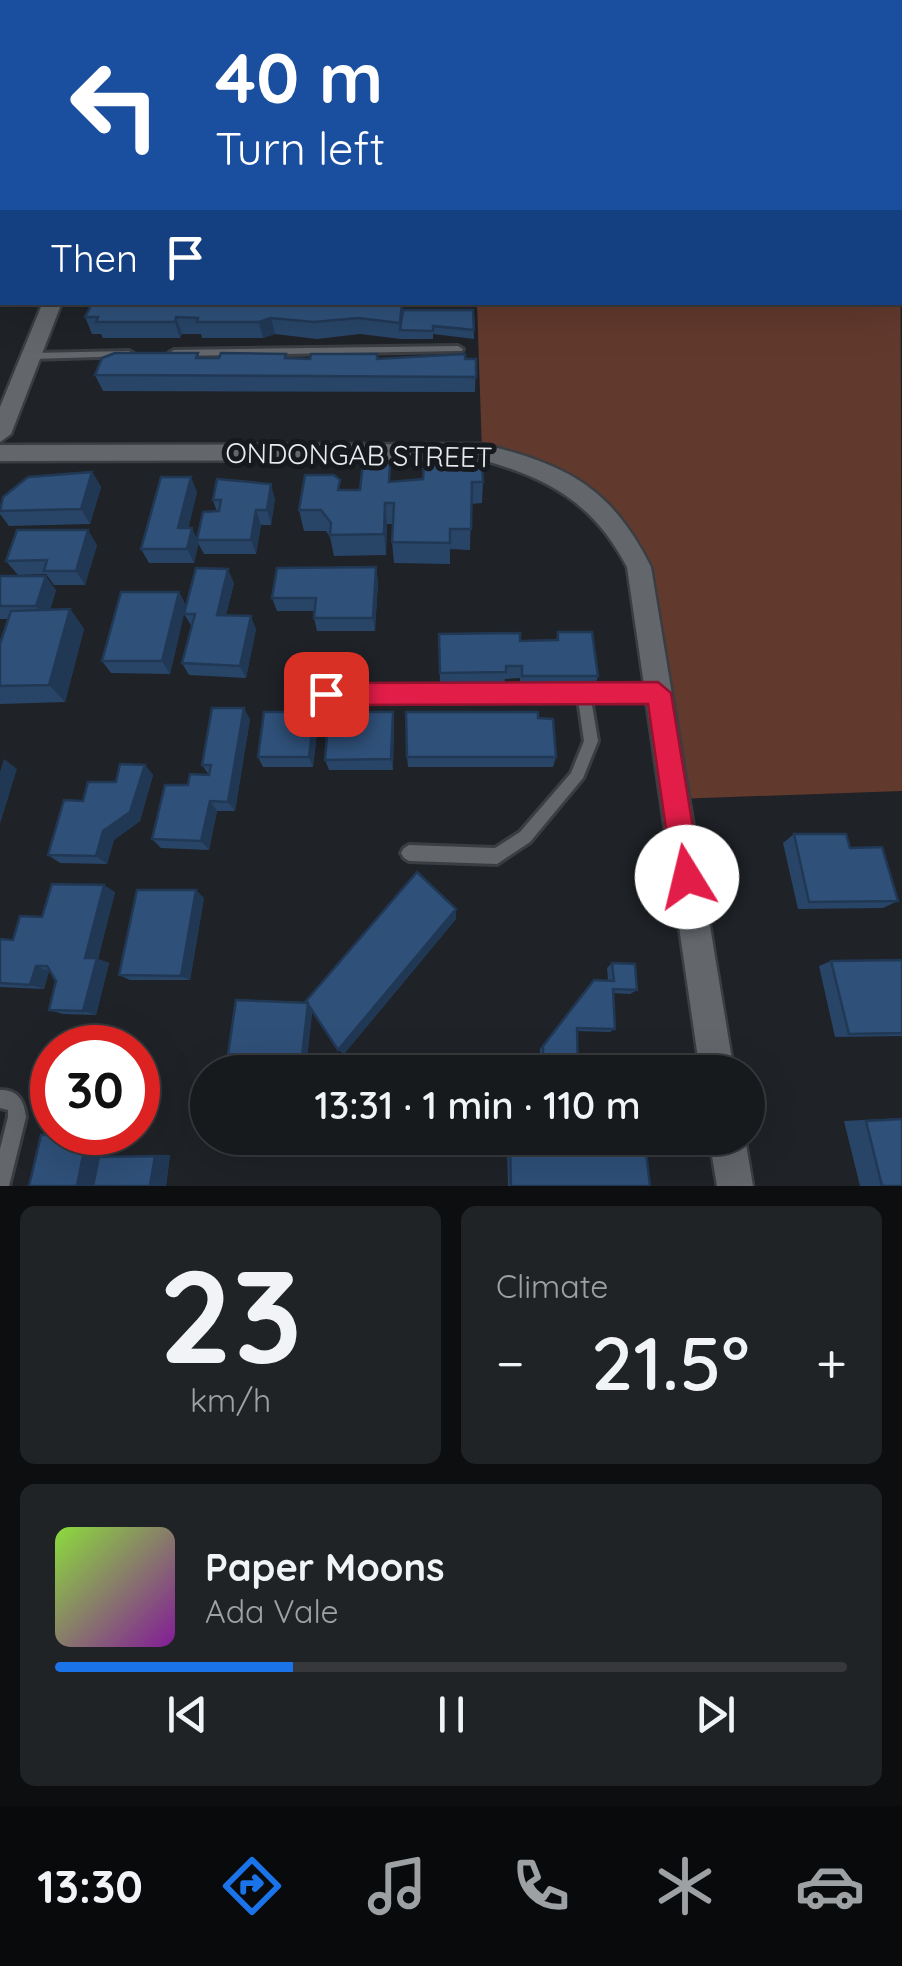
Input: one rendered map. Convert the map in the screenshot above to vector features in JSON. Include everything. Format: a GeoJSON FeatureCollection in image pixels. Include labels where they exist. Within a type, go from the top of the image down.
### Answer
{"type":"FeatureCollection","features":[{"type":"Feature","properties":{"kind":"street"},"geometry":{"type":"LineString","coordinates":[[0,434],[51,305]]}},
{"type":"Feature","properties":{"kind":"street","name":"ONDONGAB STREET"},"geometry":{"type":"LineString","coordinates":[[0,453],[482,452],[558,476],[596,500],[619,526],[639,567],[714,1055]]}},
{"type":"Feature","properties":{"kind":"street"},"geometry":{"type":"LineString","coordinates":[[730,1155],[735,1186]]}},
{"type":"Feature","properties":{"kind":"lane"},"geometry":{"type":"LineString","coordinates":[[167,354],[458,349]]}},
{"type":"Feature","properties":{"kind":"lane"},"geometry":{"type":"LineString","coordinates":[[31,356],[148,354]]}},
{"type":"Feature","properties":{"kind":"lane"},"geometry":{"type":"LineString","coordinates":[[326,694],[658,693]]}},
{"type":"Feature","properties":{"kind":"lane"},"geometry":{"type":"LineString","coordinates":[[409,853],[497,856],[525,837],[576,778],[591,741],[584,695]]}},
{"type":"Feature","properties":{"kind":"lane"},"geometry":{"type":"LineString","coordinates":[[0,1099],[9,1099],[18,1116],[0,1186]]}},
{"type":"Feature","properties":{"kind":"shaded area"},"geometry":{"type":"Polygon","coordinates":[[[477,305],[901,305],[902,791],[675,799],[639,567],[596,499],[482,452],[477,305]]]}},
{"type":"Feature","properties":{"kind":"building"},"geometry":{"type":"Polygon","coordinates":[[[91,305],[402,305],[400,323],[358,318],[197,322],[198,318],[176,317],[175,322],[96,322],[98,317],[85,317],[91,305]]]}},
{"type":"Feature","properties":{"kind":"building"},"geometry":{"type":"Polygon","coordinates":[[[403,310],[473,310],[474,330],[433,326],[433,331],[400,330],[403,310]]]}},
{"type":"Feature","properties":{"kind":"building"},"geometry":{"type":"Polygon","coordinates":[[[115,353],[198,353],[196,358],[219,358],[221,353],[286,354],[285,358],[310,359],[311,354],[377,354],[377,359],[465,354],[465,359],[476,359],[476,377],[95,375],[102,358],[115,353]]]}},
{"type":"Feature","properties":{"kind":"building"},"geometry":{"type":"Polygon","coordinates":[[[363,463],[390,463],[389,482],[423,479],[424,464],[482,464],[483,482],[472,482],[471,529],[450,529],[450,543],[392,542],[394,503],[385,503],[384,534],[330,535],[331,523],[321,510],[299,510],[305,475],[334,475],[340,480],[338,490],[360,490],[363,463]]]}},
{"type":"Feature","properties":{"kind":"building"},"geometry":{"type":"Polygon","coordinates":[[[92,472],[81,509],[0,511],[3,497],[28,477],[92,472]]]}},
{"type":"Feature","properties":{"kind":"building"},"geometry":{"type":"Polygon","coordinates":[[[161,477],[191,477],[178,528],[192,528],[187,549],[141,549],[161,477]]]}},
{"type":"Feature","properties":{"kind":"building"},"geometry":{"type":"Polygon","coordinates":[[[217,479],[271,484],[267,510],[256,510],[251,540],[197,540],[203,512],[219,511],[221,500],[213,500],[217,479]]]}},
{"type":"Feature","properties":{"kind":"building"},"geometry":{"type":"Polygon","coordinates":[[[17,530],[88,530],[76,571],[44,571],[47,560],[6,561],[17,530]]]}},
{"type":"Feature","properties":{"kind":"building"},"geometry":{"type":"Polygon","coordinates":[[[376,567],[373,618],[314,618],[316,598],[272,598],[277,568],[376,567]]]}},
{"type":"Feature","properties":{"kind":"building"},"geometry":{"type":"Polygon","coordinates":[[[196,568],[228,569],[217,615],[251,616],[240,666],[182,663],[195,614],[184,614],[196,568]]]}},
{"type":"Feature","properties":{"kind":"building"},"geometry":{"type":"Polygon","coordinates":[[[0,576],[46,576],[36,606],[0,606],[0,576]]]}},
{"type":"Feature","properties":{"kind":"building"},"geometry":{"type":"Polygon","coordinates":[[[121,592],[179,592],[162,661],[102,661],[121,592]]]}},
{"type":"Feature","properties":{"kind":"building"},"geometry":{"type":"Polygon","coordinates":[[[70,609],[49,685],[0,686],[0,644],[11,611],[70,609]]]}},
{"type":"Feature","properties":{"kind":"building"},"geometry":{"type":"Polygon","coordinates":[[[558,632],[592,632],[598,676],[522,676],[522,666],[506,666],[506,672],[440,673],[439,634],[520,633],[520,641],[558,640],[558,632]]]}},
{"type":"Feature","properties":{"kind":"building"},"geometry":{"type":"Polygon","coordinates":[[[212,708],[244,708],[228,802],[210,801],[201,841],[152,839],[165,785],[188,785],[190,774],[209,775],[211,765],[202,765],[212,708]]]}},
{"type":"Feature","properties":{"kind":"building"},"geometry":{"type":"Polygon","coordinates":[[[264,712],[314,712],[309,757],[258,757],[264,712]]]}},
{"type":"Feature","properties":{"kind":"building"},"geometry":{"type":"Polygon","coordinates":[[[329,712],[393,712],[391,759],[325,760],[329,712]]]}},
{"type":"Feature","properties":{"kind":"building"},"geometry":{"type":"Polygon","coordinates":[[[406,712],[538,712],[538,718],[553,719],[556,757],[407,757],[406,712]]]}},
{"type":"Feature","properties":{"kind":"building"},"geometry":{"type":"Polygon","coordinates":[[[120,764],[145,765],[130,812],[103,831],[96,856],[48,855],[64,800],[83,801],[88,782],[116,782],[120,764]]]}},
{"type":"Feature","properties":{"kind":"building"},"geometry":{"type":"Polygon","coordinates":[[[794,834],[846,834],[850,848],[882,847],[898,901],[809,902],[794,834]]]}},
{"type":"Feature","properties":{"kind":"building"},"geometry":{"type":"Polygon","coordinates":[[[417,872],[456,909],[338,1050],[306,1001],[417,872]]]}},
{"type":"Feature","properties":{"kind":"building"},"geometry":{"type":"Polygon","coordinates":[[[52,884],[104,885],[85,958],[97,958],[83,1011],[49,1010],[56,981],[47,966],[36,966],[30,985],[0,983],[0,939],[13,940],[20,916],[42,917],[52,884]]]}},
{"type":"Feature","properties":{"kind":"building"},"geometry":{"type":"Polygon","coordinates":[[[137,890],[196,890],[181,976],[119,975],[137,890]]]}},
{"type":"Feature","properties":{"kind":"building"},"geometry":{"type":"Polygon","coordinates":[[[902,960],[902,1033],[849,1034],[831,961],[902,960]]]}},
{"type":"Feature","properties":{"kind":"building"},"geometry":{"type":"Polygon","coordinates":[[[612,963],[635,964],[637,990],[613,989],[615,1029],[577,1028],[578,1055],[543,1055],[543,1046],[594,980],[614,981],[612,963]]]}},
{"type":"Feature","properties":{"kind":"building"},"geometry":{"type":"Polygon","coordinates":[[[236,1000],[308,1003],[302,1055],[228,1054],[236,1000]]]}},
{"type":"Feature","properties":{"kind":"building"},"geometry":{"type":"Polygon","coordinates":[[[902,1119],[902,1186],[882,1186],[866,1121],[902,1119]]]}},
{"type":"Feature","properties":{"kind":"building"},"geometry":{"type":"Polygon","coordinates":[[[36,1155],[83,1155],[77,1186],[29,1186],[36,1155]]]}},
{"type":"Feature","properties":{"kind":"building"},"geometry":{"type":"Polygon","coordinates":[[[510,1155],[646,1155],[650,1186],[511,1186],[510,1155]]]}},
{"type":"Feature","properties":{"kind":"building"},"geometry":{"type":"Polygon","coordinates":[[[155,1156],[150,1186],[93,1186],[99,1157],[155,1156]]]}},
{"type":"Feature","properties":{"kind":"route"},"geometry":{"type":"LineString","coordinates":[[326,694],[658,693],[687,877]]}}]}
